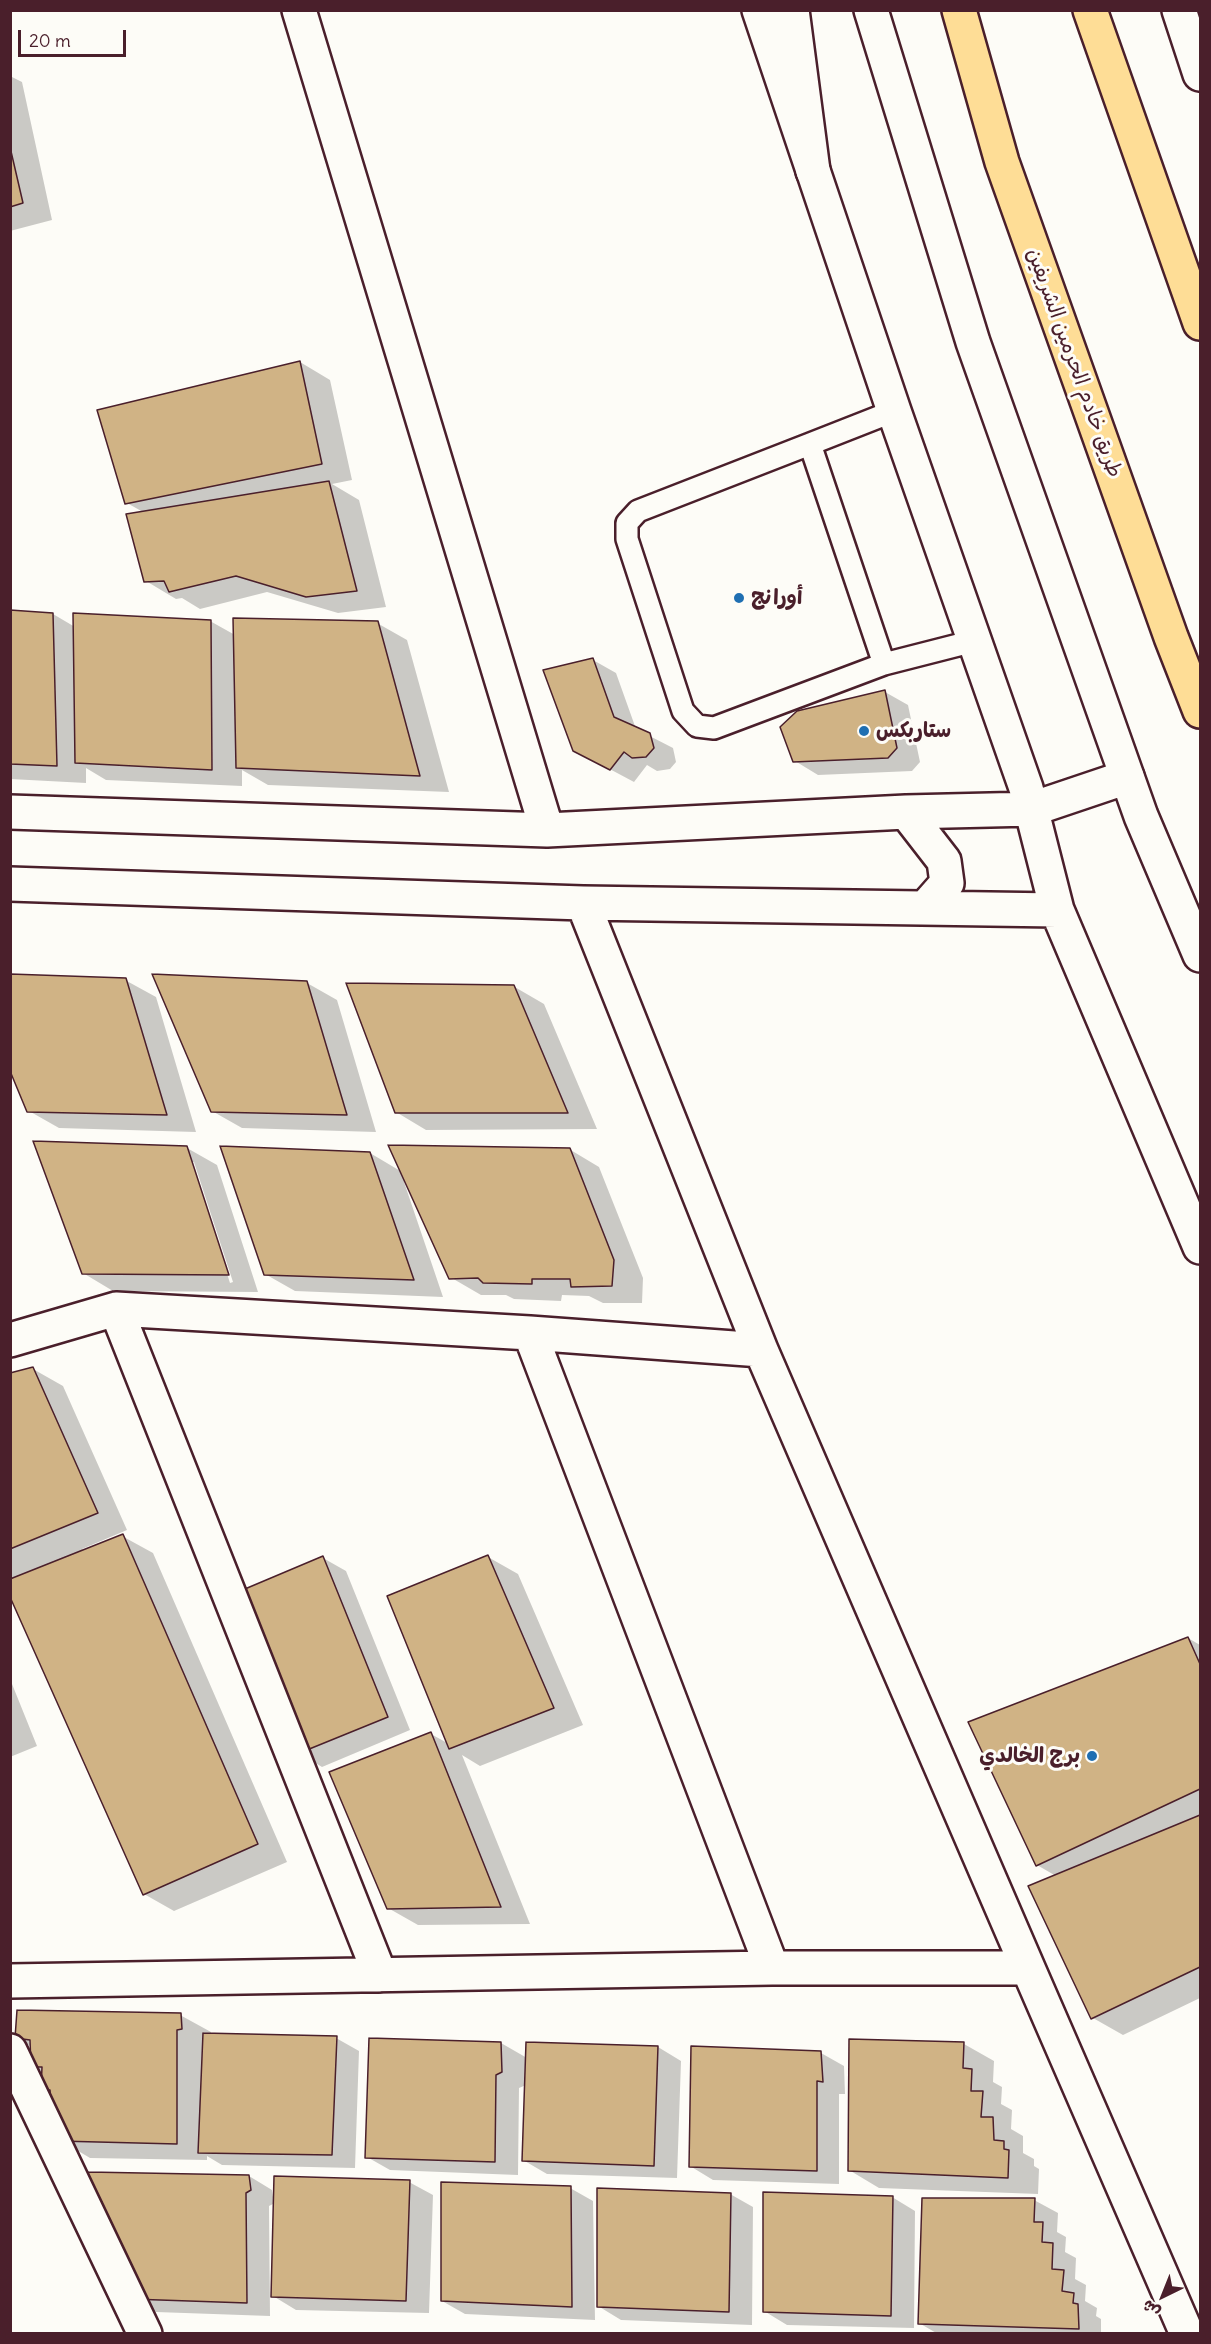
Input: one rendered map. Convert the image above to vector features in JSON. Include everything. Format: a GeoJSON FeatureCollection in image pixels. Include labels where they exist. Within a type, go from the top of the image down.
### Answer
{"type":"FeatureCollection","features":[{"type":"Feature","properties":{"kind":"highway","name":"طريق خادم الحرمين الشريفين"},"geometry":{"type":"LineString","coordinates":[[959,10],[1002,162],[1200,711]]}},
{"type":"Feature","properties":{"kind":"highway"},"geometry":{"type":"LineString","coordinates":[[1090,10],[1200,323]]}},
{"type":"Feature","properties":{"kind":"street"},"geometry":{"type":"LineString","coordinates":[[299,10],[547,830]]}},
{"type":"Feature","properties":{"kind":"street"},"geometry":{"type":"LineString","coordinates":[[759,10],[894,411],[1026,788],[1057,910],[1200,1247]]}},
{"type":"Feature","properties":{"kind":"street"},"geometry":{"type":"LineString","coordinates":[[792,10],[813,171]]}},
{"type":"Feature","properties":{"kind":"street"},"geometry":{"type":"LineString","coordinates":[[871,10],[973,342],[1141,816],[1200,955]]}},
{"type":"Feature","properties":{"kind":"street"},"geometry":{"type":"LineString","coordinates":[[1179,10],[1200,74]]}},
{"type":"Feature","properties":{"kind":"street"},"geometry":{"type":"LineString","coordinates":[[10,812],[547,830],[1032,809],[1127,777]]}},
{"type":"Feature","properties":{"kind":"street"},"geometry":{"type":"LineString","coordinates":[[906,813],[944,861],[947,883],[926,908]]}},
{"type":"Feature","properties":{"kind":"street"},"geometry":{"type":"LineString","coordinates":[[10,884],[582,903],[1057,910]]}},
{"type":"Feature","properties":{"kind":"street"},"geometry":{"type":"LineString","coordinates":[[582,903],[761,1350],[1187,2334]]}},
{"type":"Feature","properties":{"kind":"street"},"geometry":{"type":"LineString","coordinates":[[10,1340],[116,1309],[530,1333],[761,1350]]}},
{"type":"Feature","properties":{"kind":"street"},"geometry":{"type":"LineString","coordinates":[[116,1309],[380,1975]]}},
{"type":"Feature","properties":{"kind":"street"},"geometry":{"type":"LineString","coordinates":[[530,1333],[772,1968]]}},
{"type":"Feature","properties":{"kind":"street"},"geometry":{"type":"LineString","coordinates":[[10,1981],[772,1968],[1028,1968]]}},
{"type":"Feature","properties":{"kind":"street"},"geometry":{"type":"LineString","coordinates":[[10,2051],[145,2334]]}},
{"type":"Feature","properties":{"kind":"lane"},"geometry":{"type":"LineString","coordinates":[[894,411],[638,511],[627,523],[627,539],[683,711],[697,726],[714,728],[884,664],[975,641]]}},
{"type":"Feature","properties":{"kind":"lane"},"geometry":{"type":"LineString","coordinates":[[810,444],[884,664]]}},
{"type":"Feature","properties":{"kind":"building"},"geometry":{"type":"Polygon","coordinates":[[[10,147],[23,203],[10,207],[10,147]]]}},
{"type":"Feature","properties":{"kind":"building"},"geometry":{"type":"Polygon","coordinates":[[[300,361],[322,464],[125,504],[97,410],[300,361]]]}},
{"type":"Feature","properties":{"kind":"building"},"geometry":{"type":"Polygon","coordinates":[[[329,481],[357,591],[306,597],[236,576],[169,592],[164,581],[144,582],[126,514],[329,481]]]}},
{"type":"Feature","properties":{"kind":"building"},"geometry":{"type":"Polygon","coordinates":[[[10,610],[53,613],[57,766],[10,764],[10,610]]]}},
{"type":"Feature","properties":{"kind":"building"},"geometry":{"type":"Polygon","coordinates":[[[73,613],[211,620],[212,770],[75,763],[73,613]]]}},
{"type":"Feature","properties":{"kind":"building"},"geometry":{"type":"Polygon","coordinates":[[[233,618],[378,621],[420,776],[236,768],[233,618]]]}},
{"type":"Feature","properties":{"kind":"building"},"geometry":{"type":"Polygon","coordinates":[[[593,658],[614,717],[650,733],[654,748],[646,757],[632,758],[624,752],[610,770],[573,751],[543,670],[593,658]]]}},
{"type":"Feature","properties":{"kind":"building"},"geometry":{"type":"Polygon","coordinates":[[[885,690],[897,748],[888,758],[793,762],[780,727],[797,711],[885,690]]]}},
{"type":"Feature","properties":{"kind":"building"},"geometry":{"type":"Polygon","coordinates":[[[10,974],[126,978],[167,1115],[27,1112],[10,1071],[10,974]]]}},
{"type":"Feature","properties":{"kind":"building"},"geometry":{"type":"Polygon","coordinates":[[[152,974],[307,981],[347,1115],[211,1112],[152,974]]]}},
{"type":"Feature","properties":{"kind":"building"},"geometry":{"type":"Polygon","coordinates":[[[346,983],[514,985],[568,1113],[395,1113],[346,983]]]}},
{"type":"Feature","properties":{"kind":"building"},"geometry":{"type":"Polygon","coordinates":[[[33,1141],[187,1146],[229,1275],[82,1274],[33,1141]]]}},
{"type":"Feature","properties":{"kind":"building"},"geometry":{"type":"Polygon","coordinates":[[[388,1145],[570,1148],[614,1260],[612,1286],[571,1287],[570,1279],[532,1279],[532,1284],[483,1283],[478,1278],[449,1279],[388,1145]]]}},
{"type":"Feature","properties":{"kind":"building"},"geometry":{"type":"Polygon","coordinates":[[[220,1146],[370,1152],[414,1280],[264,1275],[220,1146]]]}},
{"type":"Feature","properties":{"kind":"building"},"geometry":{"type":"Polygon","coordinates":[[[33,1367],[98,1513],[10,1549],[10,1373],[33,1367]]]}},
{"type":"Feature","properties":{"kind":"building"},"geometry":{"type":"Polygon","coordinates":[[[123,1534],[258,1844],[143,1895],[10,1597],[10,1579],[123,1534]]]}},
{"type":"Feature","properties":{"kind":"building"},"geometry":{"type":"Polygon","coordinates":[[[488,1555],[554,1708],[449,1749],[387,1596],[488,1555]]]}},
{"type":"Feature","properties":{"kind":"building"},"geometry":{"type":"Polygon","coordinates":[[[323,1556],[388,1717],[297,1754],[233,1594],[323,1556]]]}},
{"type":"Feature","properties":{"kind":"building","name":"برج الخالدي"},"geometry":{"type":"Polygon","coordinates":[[[1188,1637],[1200,1664],[1200,1789],[1036,1866],[968,1722],[1188,1637]]]}},
{"type":"Feature","properties":{"kind":"building"},"geometry":{"type":"Polygon","coordinates":[[[431,1732],[501,1907],[387,1909],[329,1772],[431,1732]]]}},
{"type":"Feature","properties":{"kind":"building"},"geometry":{"type":"Polygon","coordinates":[[[1200,1815],[1200,1967],[1091,2019],[1028,1886],[1200,1815]]]}},
{"type":"Feature","properties":{"kind":"building"},"geometry":{"type":"Polygon","coordinates":[[[17,2010],[181,2013],[182,2029],[177,2030],[177,2144],[58,2141],[59,2112],[51,2113],[50,2090],[41,2090],[42,2067],[31,2067],[30,2040],[15,2038],[17,2010]]]}},
{"type":"Feature","properties":{"kind":"building"},"geometry":{"type":"Polygon","coordinates":[[[203,2033],[337,2036],[332,2155],[198,2153],[203,2033]]]}},
{"type":"Feature","properties":{"kind":"building"},"geometry":{"type":"Polygon","coordinates":[[[369,2038],[501,2042],[502,2072],[496,2075],[495,2162],[365,2158],[369,2038]]]}},
{"type":"Feature","properties":{"kind":"building"},"geometry":{"type":"Polygon","coordinates":[[[849,2039],[964,2042],[963,2068],[972,2069],[971,2091],[983,2091],[981,2117],[993,2117],[994,2140],[1004,2141],[1004,2149],[1009,2150],[1008,2178],[848,2171],[849,2039]]]}},
{"type":"Feature","properties":{"kind":"building"},"geometry":{"type":"Polygon","coordinates":[[[526,2042],[658,2046],[654,2166],[522,2161],[526,2042]]]}},
{"type":"Feature","properties":{"kind":"building"},"geometry":{"type":"Polygon","coordinates":[[[691,2046],[821,2051],[823,2082],[817,2081],[817,2171],[689,2167],[691,2046]]]}},
{"type":"Feature","properties":{"kind":"building"},"geometry":{"type":"Polygon","coordinates":[[[88,2172],[249,2175],[251,2190],[246,2193],[247,2303],[131,2299],[113,2251],[113,2227],[102,2227],[102,2202],[87,2202],[88,2172]]]}},
{"type":"Feature","properties":{"kind":"building"},"geometry":{"type":"Polygon","coordinates":[[[274,2176],[410,2180],[406,2301],[271,2297],[274,2176]]]}},
{"type":"Feature","properties":{"kind":"building"},"geometry":{"type":"Polygon","coordinates":[[[441,2182],[571,2186],[572,2307],[441,2301],[441,2182]]]}},
{"type":"Feature","properties":{"kind":"building"},"geometry":{"type":"Polygon","coordinates":[[[597,2188],[731,2193],[729,2312],[597,2307],[597,2188]]]}},
{"type":"Feature","properties":{"kind":"building"},"geometry":{"type":"Polygon","coordinates":[[[763,2192],[893,2196],[891,2316],[763,2312],[763,2192]]]}},
{"type":"Feature","properties":{"kind":"building"},"geometry":{"type":"Polygon","coordinates":[[[922,2198],[1035,2198],[1034,2222],[1043,2222],[1042,2242],[1053,2243],[1052,2269],[1064,2270],[1062,2291],[1074,2293],[1073,2303],[1078,2304],[1079,2329],[918,2324],[922,2198]]]}},
{"type":"Feature","properties":{"kind":"place","name":"أورانج"},"geometry":{"type":"Point","coordinates":[739,598]}},
{"type":"Feature","properties":{"kind":"place","name":"ستاربكس"},"geometry":{"type":"Point","coordinates":[864,731]}},
{"type":"Feature","properties":{"kind":"place","name":"برج الخالدي"},"geometry":{"type":"Point","coordinates":[1092,1756]}}]}
